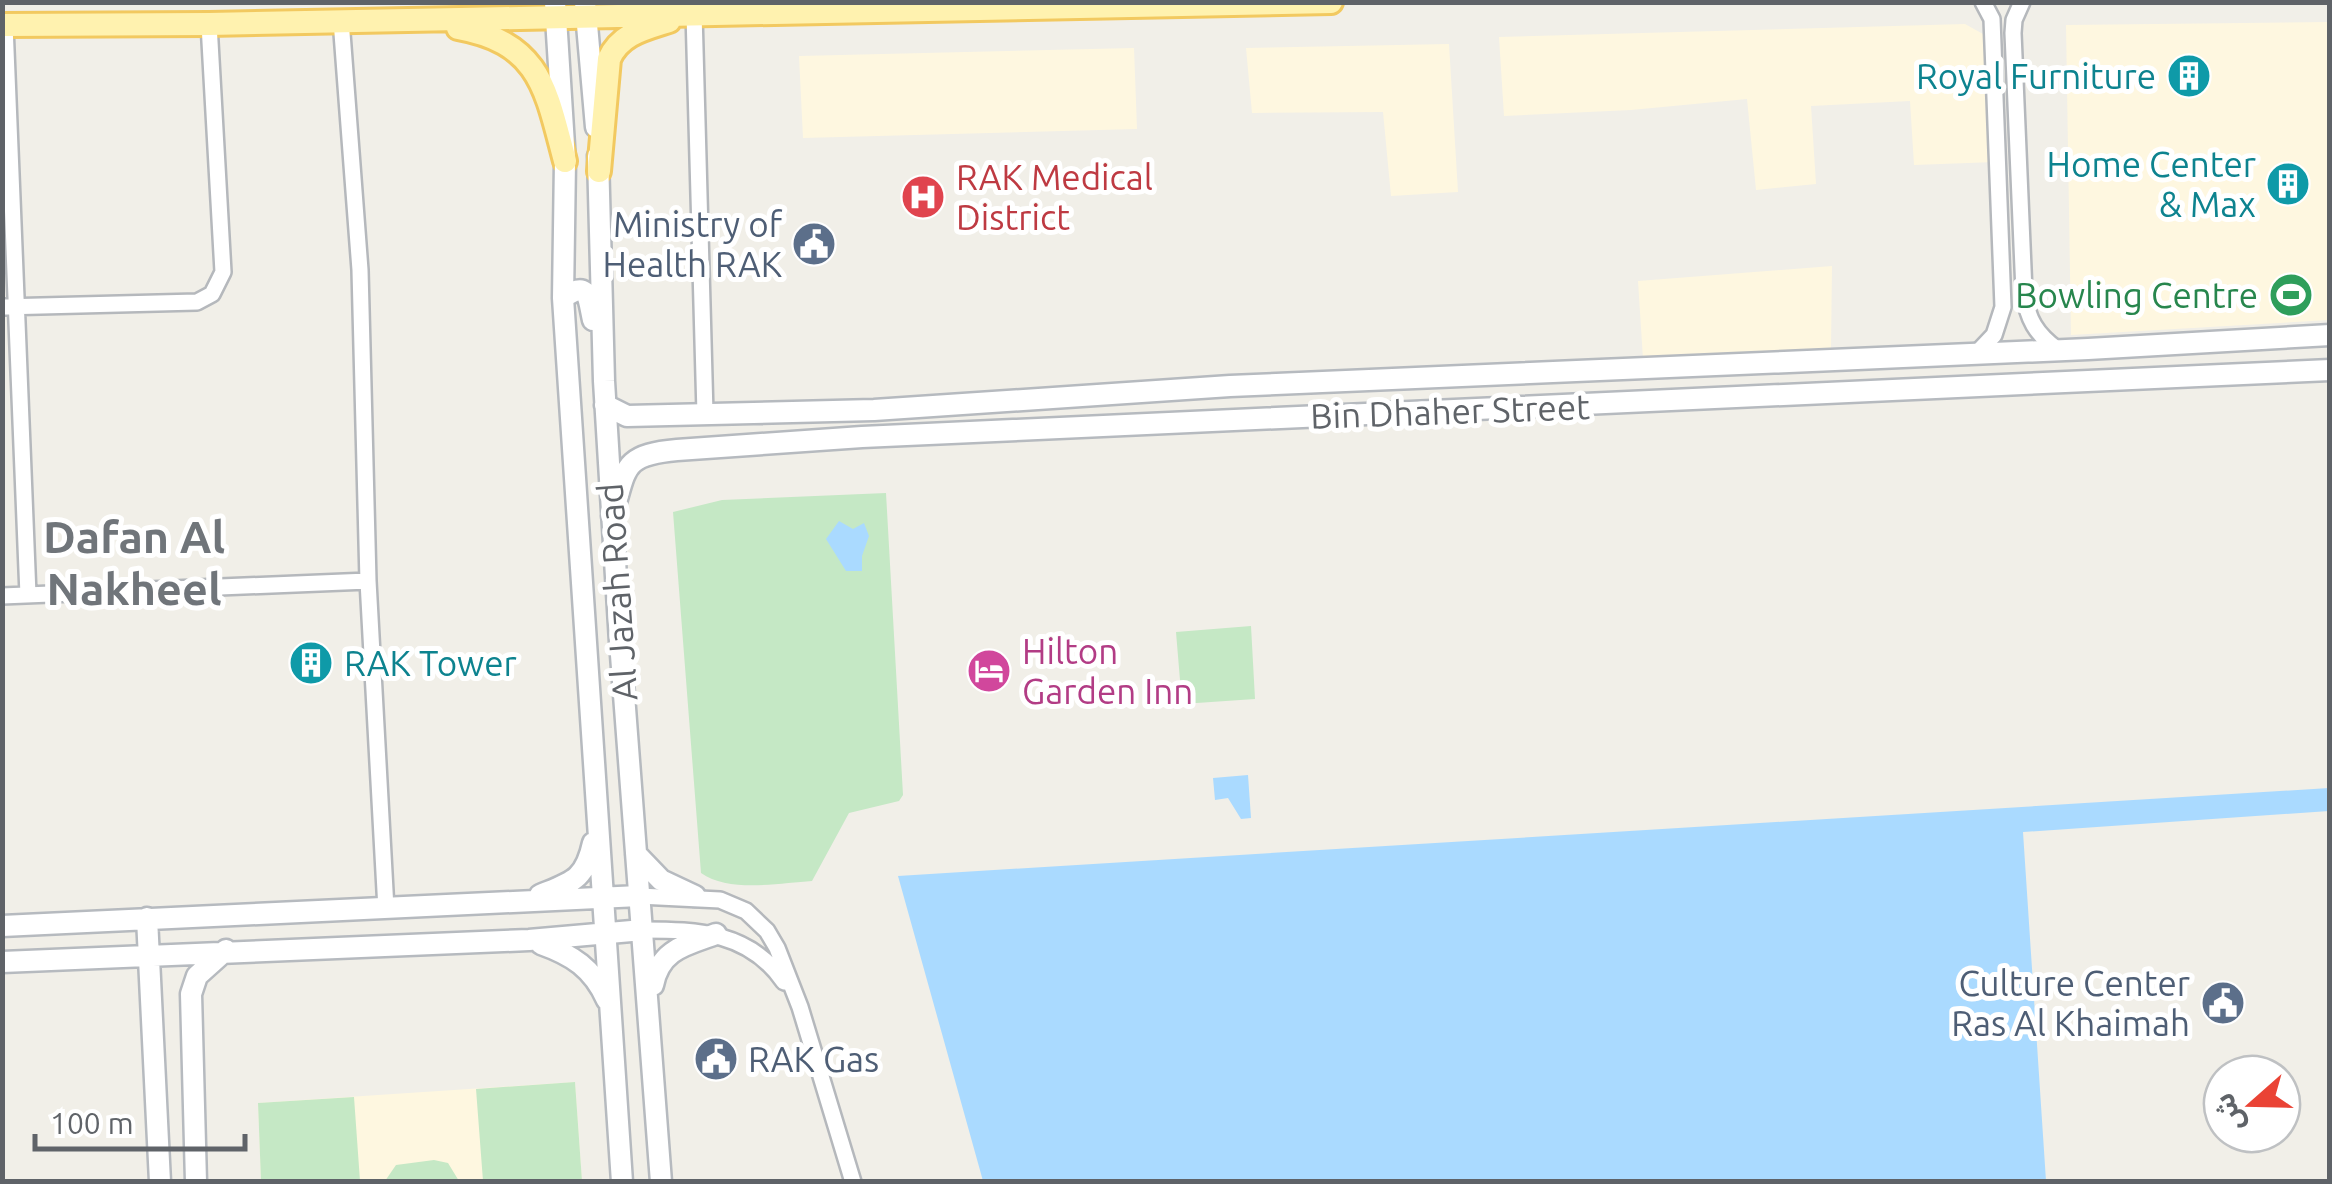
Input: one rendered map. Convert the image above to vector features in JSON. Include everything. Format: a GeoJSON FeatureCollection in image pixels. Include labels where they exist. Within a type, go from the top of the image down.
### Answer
{"type":"FeatureCollection","features":[{"type":"Feature","properties":{"kind":"main road"},"geometry":{"type":"LineString","coordinates":[[4,25],[410,20],[586,9],[694,13],[1331,2]]}},
{"type":"Feature","properties":{"kind":"main road"},"geometry":{"type":"LineString","coordinates":[[599,171],[608,59],[613,50],[640,30],[694,13]]}},
{"type":"Feature","properties":{"kind":"main road"},"geometry":{"type":"LineString","coordinates":[[410,20],[492,36],[522,54],[547,92],[566,161]]}},
{"type":"Feature","properties":{"kind":"street"},"geometry":{"type":"LineString","coordinates":[[1976,354],[1994,335],[2003,307],[1992,18],[1983,2]]}},
{"type":"Feature","properties":{"kind":"street"},"geometry":{"type":"LineString","coordinates":[[2022,2],[2013,33],[2026,313],[2040,335],[2058,350]]}},
{"type":"Feature","properties":{"kind":"street","name":"Al Jazah Road"},"geometry":{"type":"LineString","coordinates":[[586,9],[599,171],[612,516],[660,1182]]}},
{"type":"Feature","properties":{"kind":"street","name":"Al Jazah Road"},"geometry":{"type":"LineString","coordinates":[[556,10],[566,161],[563,298],[622,1182]]}},
{"type":"Feature","properties":{"kind":"street"},"geometry":{"type":"LineString","coordinates":[[694,13],[706,414]]}},
{"type":"Feature","properties":{"kind":"street"},"geometry":{"type":"LineString","coordinates":[[341,20],[360,270],[368,580],[386,909]]}},
{"type":"Feature","properties":{"kind":"street"},"geometry":{"type":"LineString","coordinates":[[10,307],[197,302],[218,288],[224,272],[209,24]]}},
{"type":"Feature","properties":{"kind":"street"},"geometry":{"type":"LineString","coordinates":[[1992,28],[1998,24],[2013,33]]}},
{"type":"Feature","properties":{"kind":"street"},"geometry":{"type":"LineString","coordinates":[[4,25],[10,307],[28,595]]}},
{"type":"Feature","properties":{"kind":"street"},"geometry":{"type":"LineString","coordinates":[[559,79],[577,84],[582,112],[595,118]]}},
{"type":"Feature","properties":{"kind":"street"},"geometry":{"type":"LineString","coordinates":[[563,298],[581,289],[588,293],[604,381]]}},
{"type":"Feature","properties":{"kind":"street"},"geometry":{"type":"LineString","coordinates":[[2003,307],[2012,319],[2026,313]]}},
{"type":"Feature","properties":{"kind":"street","name":"Bin Dhaher Street"},"geometry":{"type":"LineString","coordinates":[[605,405],[626,416],[836,411],[1134,391],[1976,354],[2330,334]]}},
{"type":"Feature","properties":{"kind":"street"},"geometry":{"type":"LineString","coordinates":[[2184,375],[2255,362],[2255,349],[2237,340]]}},
{"type":"Feature","properties":{"kind":"street","name":"Bin Dhaher Street"},"geometry":{"type":"LineString","coordinates":[[612,516],[627,467],[635,459],[647,453],[700,448],[2330,370]]}},
{"type":"Feature","properties":{"kind":"street"},"geometry":{"type":"LineString","coordinates":[[1282,418],[1364,404],[1369,381]]}},
{"type":"Feature","properties":{"kind":"street"},"geometry":{"type":"LineString","coordinates":[[893,436],[893,422],[901,415],[964,412],[991,403]]}},
{"type":"Feature","properties":{"kind":"street"},"geometry":{"type":"LineString","coordinates":[[700,448],[700,434],[708,428],[795,424],[836,411]]}},
{"type":"Feature","properties":{"kind":"street"},"geometry":{"type":"LineString","coordinates":[[2,596],[368,580]]}},
{"type":"Feature","properties":{"kind":"street"},"geometry":{"type":"LineString","coordinates":[[526,900],[578,880],[590,859],[597,821]]}},
{"type":"Feature","properties":{"kind":"street"},"geometry":{"type":"LineString","coordinates":[[636,854],[662,880],[695,896]]}},
{"type":"Feature","properties":{"kind":"street"},"geometry":{"type":"LineString","coordinates":[[2,926],[602,897],[695,896],[728,902],[754,917],[772,939],[800,1007],[853,1182]]}},
{"type":"Feature","properties":{"kind":"street"},"geometry":{"type":"LineString","coordinates":[[649,1002],[658,966],[668,953],[716,934],[728,902]]}},
{"type":"Feature","properties":{"kind":"street"},"geometry":{"type":"LineString","coordinates":[[148,918],[160,1182]]}},
{"type":"Feature","properties":{"kind":"street"},"geometry":{"type":"LineString","coordinates":[[2,962],[686,930],[716,934],[762,957],[800,1007]]}},
{"type":"Feature","properties":{"kind":"street"},"geometry":{"type":"LineString","coordinates":[[529,940],[579,961],[596,979],[610,1012]]}},
{"type":"Feature","properties":{"kind":"street"},"geometry":{"type":"LineString","coordinates":[[196,1182],[191,994],[198,976],[226,950]]}},
{"type":"Feature","properties":{"kind":"street"},"geometry":{"type":"LineString","coordinates":[[98,957],[126,966],[150,987]]}},
{"type":"Feature","properties":{"kind":"street"},"geometry":{"type":"LineString","coordinates":[[152,1025],[164,1008],[174,1009],[181,1018],[192,1107]]}},
{"type":"Feature","properties":{"kind":"shaded area"},"geometry":{"type":"Polygon","coordinates":[[[2329,22],[2329,320],[2071,335],[2066,25],[2329,22]]]}},
{"type":"Feature","properties":{"kind":"shaded area"},"geometry":{"type":"Polygon","coordinates":[[[1965,24],[1983,34],[1995,162],[1914,165],[1910,101],[1811,106],[1816,184],[1756,190],[1747,99],[1504,116],[1499,37],[1965,24]]]}},
{"type":"Feature","properties":{"kind":"shaded area"},"geometry":{"type":"Polygon","coordinates":[[[1449,44],[1458,192],[1391,196],[1383,112],[1252,113],[1246,48],[1449,44]]]}},
{"type":"Feature","properties":{"kind":"shaded area"},"geometry":{"type":"Polygon","coordinates":[[[1134,48],[1137,129],[803,138],[799,56],[1134,48]]]}},
{"type":"Feature","properties":{"kind":"shaded area"},"geometry":{"type":"Polygon","coordinates":[[[1832,266],[1831,349],[1643,359],[1638,281],[1832,266]]]}},
{"type":"Feature","properties":{"kind":"shaded area"},"geometry":{"type":"Polygon","coordinates":[[[575,1082],[582,1181],[261,1181],[258,1103],[575,1082]]]}},
{"type":"Feature","properties":{"kind":"green space"},"geometry":{"type":"Polygon","coordinates":[[[886,493],[903,795],[899,801],[849,813],[812,881],[740,885],[712,879],[701,873],[673,512],[722,500],[886,493]]]}},
{"type":"Feature","properties":{"kind":"green space"},"geometry":{"type":"Polygon","coordinates":[[[1251,626],[1255,699],[1182,704],[1176,632],[1251,626]]]}},
{"type":"Feature","properties":{"kind":"green space"},"geometry":{"type":"Polygon","coordinates":[[[575,1082],[582,1181],[483,1181],[476,1089],[575,1082]]]}},
{"type":"Feature","properties":{"kind":"green space"},"geometry":{"type":"Polygon","coordinates":[[[354,1097],[360,1181],[261,1181],[258,1103],[354,1097]]]}},
{"type":"Feature","properties":{"kind":"green space"},"geometry":{"type":"Polygon","coordinates":[[[434,1160],[448,1163],[459,1181],[385,1181],[396,1165],[434,1160]]]}},
{"type":"Feature","properties":{"kind":"water"},"geometry":{"type":"Polygon","coordinates":[[[839,521],[853,529],[864,523],[869,536],[862,571],[846,571],[826,539],[839,521]]]}},
{"type":"Feature","properties":{"kind":"water"},"geometry":{"type":"Polygon","coordinates":[[[1248,775],[1251,818],[1241,819],[1228,798],[1215,800],[1213,778],[1248,775]]]}},
{"type":"Feature","properties":{"kind":"water"},"geometry":{"type":"Polygon","coordinates":[[[2329,788],[2329,811],[2023,832],[2046,1181],[983,1181],[898,876],[2329,788]]]}},
{"type":"Feature","properties":{"kind":"place","name":"Royal Furniture"},"geometry":{"type":"Point","coordinates":[2189,76]}},
{"type":"Feature","properties":{"kind":"place","name":"Home Center & Max"},"geometry":{"type":"Point","coordinates":[2288,184]}},
{"type":"Feature","properties":{"kind":"place","name":"RAK Medical District"},"geometry":{"type":"Point","coordinates":[923,197]}},
{"type":"Feature","properties":{"kind":"place","name":"Ministry of Health RAK"},"geometry":{"type":"Point","coordinates":[814,244]}},
{"type":"Feature","properties":{"kind":"place","name":"Bowling Centre"},"geometry":{"type":"Point","coordinates":[2291,295]}},
{"type":"Feature","properties":{"kind":"place","name":"RAK Tower"},"geometry":{"type":"Point","coordinates":[311,663]}},
{"type":"Feature","properties":{"kind":"place","name":"Hilton Garden Inn"},"geometry":{"type":"Point","coordinates":[989,671]}},
{"type":"Feature","properties":{"kind":"place","name":"Culture Center Ras Al Khaimah"},"geometry":{"type":"Point","coordinates":[2223,1003]}},
{"type":"Feature","properties":{"kind":"place","name":"RAK Gas"},"geometry":{"type":"Point","coordinates":[716,1059]}},
{"type":"Feature","properties":{"kind":"district","name":"Dafan Al Nakheel"},"geometry":{"type":"Point","coordinates":[134,562]}}]}
